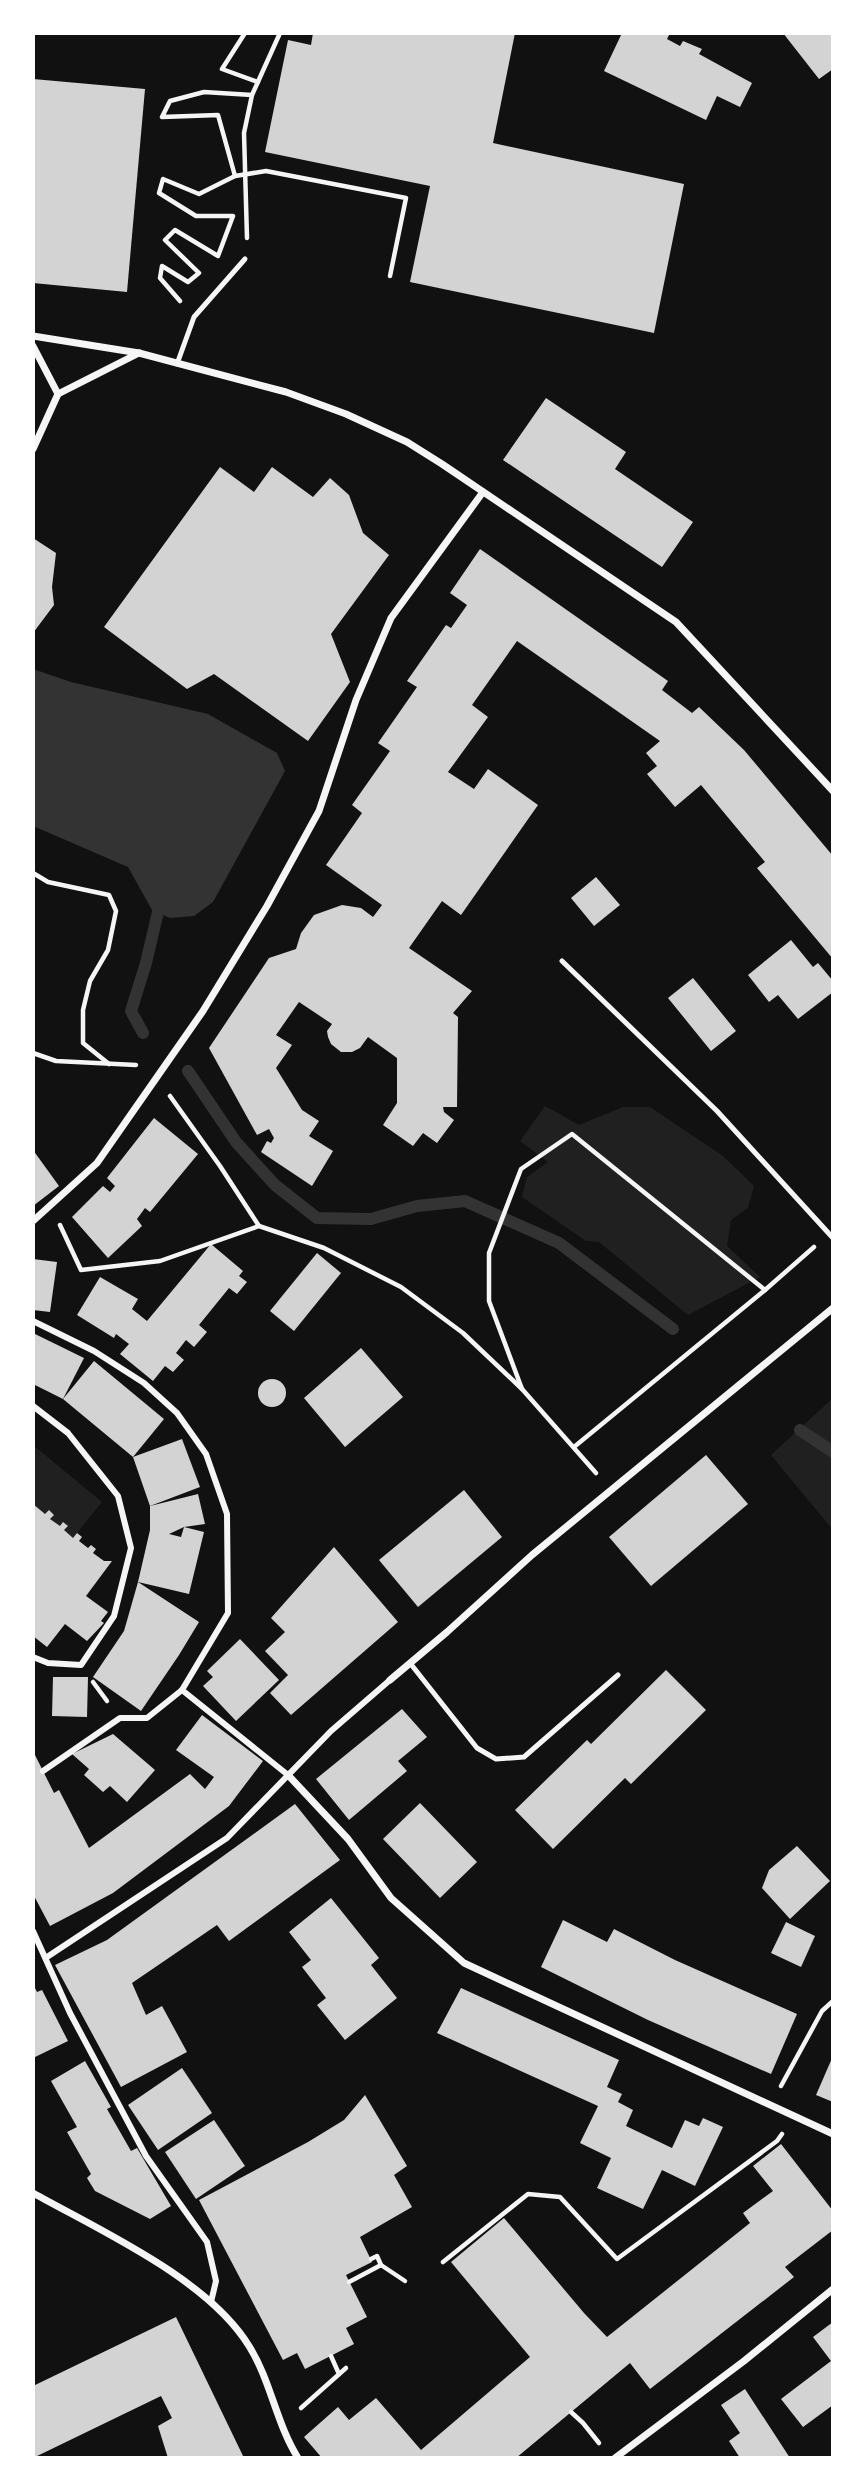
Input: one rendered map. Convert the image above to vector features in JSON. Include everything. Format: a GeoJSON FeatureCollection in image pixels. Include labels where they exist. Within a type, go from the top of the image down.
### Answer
{"type":"FeatureCollection","features":[{"type":"Feature","properties":{"kind":"street"},"geometry":{"type":"LineString","coordinates":[[33,335],[139,353],[286,392],[346,414],[407,442],[676,622],[833,791]]}},
{"type":"Feature","properties":{"kind":"street"},"geometry":{"type":"LineString","coordinates":[[33,346],[58,394]]}},
{"type":"Feature","properties":{"kind":"street"},"geometry":{"type":"LineString","coordinates":[[33,449],[58,394],[139,353]]}},
{"type":"Feature","properties":{"kind":"street"},"geometry":{"type":"LineString","coordinates":[[33,1221],[97,1163],[203,1011],[260,918],[319,811],[356,700],[391,618],[483,492]]}},
{"type":"Feature","properties":{"kind":"street"},"geometry":{"type":"LineString","coordinates":[[47,1957],[227,1838],[331,1731],[390,1679],[532,1555],[833,1308]]}},
{"type":"Feature","properties":{"kind":"street"},"geometry":{"type":"LineString","coordinates":[[33,1321],[94,1351],[144,1383],[177,1413],[206,1454],[227,1514],[228,1613],[182,1690],[147,1718],[120,1718],[43,1771]]}},
{"type":"Feature","properties":{"kind":"street"},"geometry":{"type":"LineString","coordinates":[[33,1406],[68,1433],[118,1496],[131,1548],[114,1616],[81,1665],[48,1663],[33,1657]]}},
{"type":"Feature","properties":{"kind":"street"},"geometry":{"type":"LineString","coordinates":[[182,1690],[288,1775],[348,1839],[391,1898],[464,1963],[833,2134]]}},
{"type":"Feature","properties":{"kind":"street"},"geometry":{"type":"LineString","coordinates":[[33,1930],[70,2013],[146,2156],[207,2242],[216,2281],[211,2302]]}},
{"type":"Feature","properties":{"kind":"street"},"geometry":{"type":"LineString","coordinates":[[33,2193],[183,2279],[211,2302],[231,2322],[248,2345],[267,2381],[282,2424],[299,2458]]}},
{"type":"Feature","properties":{"kind":"street"},"geometry":{"type":"LineString","coordinates":[[615,2458],[744,2361],[833,2289]]}},
{"type":"Feature","properties":{"kind":"lane"},"geometry":{"type":"LineString","coordinates":[[177,364],[194,317],[245,259]]}},
{"type":"Feature","properties":{"kind":"lane"},"geometry":{"type":"LineString","coordinates":[[562,961],[717,1111],[831,1236]]}},
{"type":"Feature","properties":{"kind":"lane"},"geometry":{"type":"LineString","coordinates":[[410,1663],[477,1748],[496,1759],[524,1757],[618,1675]]}},
{"type":"Feature","properties":{"kind":"path"},"geometry":{"type":"LineString","coordinates":[[245,33],[222,69],[258,82]]}},
{"type":"Feature","properties":{"kind":"path"},"geometry":{"type":"LineString","coordinates":[[247,238],[244,133],[252,95],[280,33]]}},
{"type":"Feature","properties":{"kind":"path"},"geometry":{"type":"LineString","coordinates":[[235,177],[218,115],[162,117],[170,100],[204,92],[252,95]]}},
{"type":"Feature","properties":{"kind":"path"},"geometry":{"type":"LineString","coordinates":[[194,317],[160,278],[162,266],[188,282],[199,273],[165,240],[175,230],[218,256],[233,216],[195,216],[159,193],[163,179],[199,194],[235,177],[266,171],[407,198],[390,275]]}},
{"type":"Feature","properties":{"kind":"path"},"geometry":{"type":"LineString","coordinates":[[33,873],[48,882],[109,895],[116,911],[108,950],[90,981],[83,1010],[83,1043],[111,1065]]}},
{"type":"Feature","properties":{"kind":"path"},"geometry":{"type":"LineString","coordinates":[[33,1053],[56,1061],[141,1066],[157,1078],[259,1226]]}},
{"type":"Feature","properties":{"kind":"path"},"geometry":{"type":"LineString","coordinates":[[522,1389],[489,1301],[489,1253],[521,1169],[572,1134],[765,1290]]}},
{"type":"Feature","properties":{"kind":"path"},"geometry":{"type":"LineString","coordinates":[[51,1205],[81,1270],[160,1261],[259,1226],[324,1248],[401,1287],[463,1333],[522,1389],[610,1490]]}},
{"type":"Feature","properties":{"kind":"path"},"geometry":{"type":"LineString","coordinates":[[574,1447],[831,1236]]}},
{"type":"Feature","properties":{"kind":"path"},"geometry":{"type":"LineString","coordinates":[[81,1665],[120,1718]]}},
{"type":"Feature","properties":{"kind":"path"},"geometry":{"type":"LineString","coordinates":[[771,2105],[822,2011],[833,2001]]}},
{"type":"Feature","properties":{"kind":"path"},"geometry":{"type":"LineString","coordinates":[[443,2262],[528,2194],[560,2197],[617,2259],[777,2141]]}},
{"type":"Feature","properties":{"kind":"path"},"geometry":{"type":"LineString","coordinates":[[371,2259],[377,2256],[381,2265],[405,2281]]}},
{"type":"Feature","properties":{"kind":"path"},"geometry":{"type":"LineString","coordinates":[[349,2282],[381,2265]]}},
{"type":"Feature","properties":{"kind":"path"},"geometry":{"type":"LineString","coordinates":[[331,2356],[339,2374]]}},
{"type":"Feature","properties":{"kind":"path"},"geometry":{"type":"LineString","coordinates":[[282,2424],[346,2368]]}},
{"type":"Feature","properties":{"kind":"path"},"geometry":{"type":"LineString","coordinates":[[570,2412],[583,2423]]}},
{"type":"Feature","properties":{"kind":"shaded area"},"geometry":{"type":"Polygon","coordinates":[[[33,669],[71,682],[208,714],[277,753],[285,771],[213,902],[194,916],[170,918],[152,910],[128,867],[33,826],[33,669]]]}},
{"type":"Feature","properties":{"kind":"shaded area"},"geometry":{"type":"Polygon","coordinates":[[[545,1106],[579,1125],[623,1107],[650,1107],[723,1156],[754,1186],[748,1208],[731,1220],[727,1246],[760,1277],[688,1315],[599,1242],[586,1241],[522,1197],[527,1177],[548,1162],[520,1141],[545,1106]]]}},
{"type":"Feature","properties":{"kind":"shaded area"},"geometry":{"type":"Polygon","coordinates":[[[833,1398],[833,1530],[771,1455],[833,1398]]]}},
{"type":"Feature","properties":{"kind":"shaded area"},"geometry":{"type":"Polygon","coordinates":[[[33,1445],[102,1502],[73,1538],[64,1530],[68,1526],[64,1523],[60,1526],[50,1519],[53,1515],[45,1514],[33,1504],[33,1445]]]}},
{"type":"Feature","properties":{"kind":"building"},"geometry":{"type":"Polygon","coordinates":[[[313,33],[515,33],[493,143],[684,184],[654,333],[410,282],[430,186],[265,152],[288,40],[311,45],[313,33]]]}},
{"type":"Feature","properties":{"kind":"building"},"geometry":{"type":"Polygon","coordinates":[[[622,33],[670,33],[667,39],[680,46],[683,41],[702,49],[699,54],[752,83],[740,107],[717,96],[706,120],[604,71],[622,33]]]}},
{"type":"Feature","properties":{"kind":"building"},"geometry":{"type":"Polygon","coordinates":[[[783,33],[833,33],[833,69],[819,79],[783,33]]]}},
{"type":"Feature","properties":{"kind":"building"},"geometry":{"type":"Polygon","coordinates":[[[33,79],[145,89],[127,292],[33,283],[33,79]]]}},
{"type":"Feature","properties":{"kind":"building"},"geometry":{"type":"Polygon","coordinates":[[[546,398],[626,452],[615,469],[693,522],[662,567],[503,460],[546,398]]]}},
{"type":"Feature","properties":{"kind":"building"},"geometry":{"type":"Polygon","coordinates":[[[220,467],[254,492],[272,467],[313,497],[330,478],[349,495],[363,533],[389,555],[331,634],[350,682],[308,741],[214,674],[187,689],[104,627],[220,467]]]}},
{"type":"Feature","properties":{"kind":"building"},"geometry":{"type":"Polygon","coordinates":[[[33,538],[56,553],[52,587],[54,605],[33,633],[33,538]]]}},
{"type":"Feature","properties":{"kind":"building"},"geometry":{"type":"Polygon","coordinates":[[[480,549],[668,681],[662,690],[692,713],[699,707],[744,750],[833,856],[833,959],[757,868],[765,862],[701,785],[675,807],[647,774],[657,766],[646,753],[660,741],[517,641],[472,705],[488,717],[448,772],[474,789],[488,769],[538,805],[461,915],[442,901],[409,948],[472,991],[453,1013],[458,1017],[457,1107],[443,1107],[444,1112],[454,1120],[437,1143],[423,1133],[413,1146],[383,1125],[397,1103],[397,1058],[368,1037],[360,1048],[352,1052],[341,1052],[331,1044],[328,1037],[327,1031],[332,1024],[299,1002],[276,1035],[292,1045],[276,1068],[302,1110],[319,1121],[309,1136],[333,1151],[312,1186],[261,1152],[267,1141],[271,1143],[274,1138],[269,1129],[257,1135],[209,1048],[269,958],[296,949],[301,933],[314,915],[342,905],[361,908],[373,917],[382,905],[326,865],[362,813],[352,805],[390,751],[378,743],[417,687],[407,681],[446,625],[451,628],[467,605],[450,593],[480,549]]]}},
{"type":"Feature","properties":{"kind":"building"},"geometry":{"type":"Polygon","coordinates":[[[596,877],[620,905],[594,926],[571,898],[596,877]]]}},
{"type":"Feature","properties":{"kind":"building"},"geometry":{"type":"Polygon","coordinates":[[[791,940],[813,967],[818,963],[833,981],[833,992],[798,1019],[778,995],[769,1002],[748,975],[791,940]]]}},
{"type":"Feature","properties":{"kind":"building"},"geometry":{"type":"Polygon","coordinates":[[[693,978],[736,1031],[711,1051],[668,998],[693,978]]]}},
{"type":"Feature","properties":{"kind":"building"},"geometry":{"type":"Polygon","coordinates":[[[154,1118],[198,1154],[150,1212],[145,1208],[137,1219],[142,1226],[108,1258],[72,1217],[103,1186],[110,1192],[115,1186],[107,1178],[154,1118]]]}},
{"type":"Feature","properties":{"kind":"building"},"geometry":{"type":"Polygon","coordinates":[[[33,1150],[59,1186],[33,1206],[33,1150]]]}},
{"type":"Feature","properties":{"kind":"building"},"geometry":{"type":"Polygon","coordinates":[[[211,1244],[243,1271],[239,1276],[247,1282],[237,1294],[229,1288],[199,1325],[207,1332],[194,1347],[186,1340],[176,1353],[184,1360],[173,1372],[165,1366],[153,1381],[120,1354],[129,1344],[116,1334],[114,1338],[77,1315],[100,1277],[138,1299],[132,1309],[147,1321],[211,1244]]]}},
{"type":"Feature","properties":{"kind":"building"},"geometry":{"type":"Polygon","coordinates":[[[317,1253],[341,1273],[294,1331],[270,1311],[317,1253]]]}},
{"type":"Feature","properties":{"kind":"building"},"geometry":{"type":"Polygon","coordinates":[[[33,1259],[57,1262],[50,1312],[33,1310],[33,1259]]]}},
{"type":"Feature","properties":{"kind":"building"},"geometry":{"type":"Polygon","coordinates":[[[33,1333],[84,1358],[63,1399],[33,1384],[33,1333]]]}},
{"type":"Feature","properties":{"kind":"building"},"geometry":{"type":"Polygon","coordinates":[[[361,1348],[403,1397],[345,1447],[304,1398],[361,1348]]]}},
{"type":"Feature","properties":{"kind":"building"},"geometry":{"type":"Polygon","coordinates":[[[94,1361],[164,1419],[133,1457],[63,1399],[94,1361]]]}},
{"type":"Feature","properties":{"kind":"building"},"geometry":{"type":"Polygon","coordinates":[[[272,1379],[282,1383],[286,1393],[282,1403],[272,1407],[262,1403],[258,1393],[262,1383],[272,1379]]]}},
{"type":"Feature","properties":{"kind":"building"},"geometry":{"type":"Polygon","coordinates":[[[182,1439],[200,1487],[150,1506],[133,1457],[182,1439]]]}},
{"type":"Feature","properties":{"kind":"building"},"geometry":{"type":"Polygon","coordinates":[[[706,1455],[748,1504],[651,1586],[609,1537],[706,1455]]]}},
{"type":"Feature","properties":{"kind":"building"},"geometry":{"type":"Polygon","coordinates":[[[464,1490],[502,1537],[418,1607],[379,1560],[464,1490]]]}},
{"type":"Feature","properties":{"kind":"building"},"geometry":{"type":"Polygon","coordinates":[[[198,1494],[205,1524],[184,1527],[204,1532],[189,1594],[138,1582],[150,1530],[150,1506],[198,1494]],[[184,1527],[169,1534],[181,1537],[184,1527]]]}},
{"type":"Feature","properties":{"kind":"building"},"geometry":{"type":"Polygon","coordinates":[[[33,1504],[45,1514],[49,1510],[54,1515],[50,1519],[60,1526],[63,1522],[68,1526],[64,1530],[73,1538],[77,1533],[82,1537],[79,1541],[88,1548],[91,1545],[96,1549],[93,1553],[104,1561],[112,1561],[86,1596],[108,1612],[101,1621],[104,1623],[87,1641],[65,1624],[47,1647],[33,1636],[33,1504]]]}},
{"type":"Feature","properties":{"kind":"building"},"geometry":{"type":"Polygon","coordinates":[[[334,1547],[398,1622],[291,1715],[270,1693],[288,1675],[265,1651],[285,1632],[271,1618],[334,1547]]]}},
{"type":"Feature","properties":{"kind":"building"},"geometry":{"type":"Polygon","coordinates":[[[138,1582],[199,1622],[141,1711],[93,1677],[124,1631],[138,1582]]]}},
{"type":"Feature","properties":{"kind":"building"},"geometry":{"type":"Polygon","coordinates":[[[240,1639],[279,1680],[236,1721],[203,1686],[213,1677],[207,1671],[240,1639]]]}},
{"type":"Feature","properties":{"kind":"building"},"geometry":{"type":"Polygon","coordinates":[[[666,1670],[706,1710],[631,1784],[625,1778],[553,1849],[515,1810],[587,1740],[591,1744],[666,1670]]]}},
{"type":"Feature","properties":{"kind":"building"},"geometry":{"type":"Polygon","coordinates":[[[53,1677],[88,1677],[87,1717],[52,1716],[53,1677]]]}},
{"type":"Feature","properties":{"kind":"building"},"geometry":{"type":"Polygon","coordinates":[[[402,1709],[427,1737],[398,1761],[407,1771],[349,1820],[316,1779],[402,1709]]]}},
{"type":"Feature","properties":{"kind":"building"},"geometry":{"type":"Polygon","coordinates":[[[202,1715],[263,1761],[229,1806],[113,1893],[50,1926],[33,1894],[33,1751],[54,1793],[59,1790],[89,1848],[190,1774],[205,1789],[214,1777],[176,1750],[202,1715]]]}},
{"type":"Feature","properties":{"kind":"building"},"geometry":{"type":"Polygon","coordinates":[[[113,1734],[155,1770],[127,1802],[110,1786],[103,1792],[84,1775],[89,1769],[72,1754],[113,1734]]]}},
{"type":"Feature","properties":{"kind":"building"},"geometry":{"type":"Polygon","coordinates":[[[420,1803],[477,1862],[440,1898],[383,1839],[420,1803]]]}},
{"type":"Feature","properties":{"kind":"building"},"geometry":{"type":"Polygon","coordinates":[[[295,1804],[340,1860],[229,1941],[217,1925],[132,1983],[146,2015],[162,2006],[187,2052],[121,2087],[55,1965],[107,1940],[295,1804]]]}},
{"type":"Feature","properties":{"kind":"building"},"geometry":{"type":"Polygon","coordinates":[[[797,1846],[830,1881],[790,1919],[762,1888],[769,1870],[797,1846]]]}},
{"type":"Feature","properties":{"kind":"building"},"geometry":{"type":"Polygon","coordinates":[[[331,1898],[379,1958],[371,1965],[397,1998],[345,2040],[317,2005],[326,1998],[302,1967],[311,1960],[289,1932],[331,1898]]]}},
{"type":"Feature","properties":{"kind":"building"},"geometry":{"type":"Polygon","coordinates":[[[563,1920],[607,1942],[614,1929],[675,1960],[797,2014],[771,2074],[648,2020],[541,1967],[563,1920]]]}},
{"type":"Feature","properties":{"kind":"building"},"geometry":{"type":"Polygon","coordinates":[[[786,1922],[815,1936],[801,1967],[771,1953],[786,1922]]]}},
{"type":"Feature","properties":{"kind":"building"},"geometry":{"type":"Polygon","coordinates":[[[33,1984],[37,1992],[42,1990],[68,2041],[33,2058],[33,1984]]]}},
{"type":"Feature","properties":{"kind":"building"},"geometry":{"type":"Polygon","coordinates":[[[461,1988],[619,2060],[607,2087],[622,2094],[618,2102],[633,2110],[626,2126],[672,2148],[685,2120],[699,2126],[703,2118],[723,2127],[695,2186],[662,2170],[643,2209],[597,2188],[611,2158],[580,2143],[598,2106],[437,2033],[461,1988]]]}},
{"type":"Feature","properties":{"kind":"building"},"geometry":{"type":"Polygon","coordinates":[[[833,2056],[833,2102],[816,2095],[833,2056]]]}},
{"type":"Feature","properties":{"kind":"building"},"geometry":{"type":"Polygon","coordinates":[[[85,2061],[111,2107],[107,2109],[131,2151],[137,2148],[171,2206],[150,2219],[95,2191],[87,2178],[91,2174],[67,2132],[77,2127],[51,2081],[85,2061]]]}},
{"type":"Feature","properties":{"kind":"building"},"geometry":{"type":"Polygon","coordinates":[[[182,2068],[212,2113],[158,2150],[128,2105],[182,2068]]]}},
{"type":"Feature","properties":{"kind":"building"},"geometry":{"type":"Polygon","coordinates":[[[365,2095],[407,2166],[394,2175],[412,2207],[360,2237],[372,2262],[346,2275],[367,2317],[346,2328],[354,2344],[305,2369],[297,2353],[283,2360],[199,2200],[344,2120],[365,2095]]]}},
{"type":"Feature","properties":{"kind":"building"},"geometry":{"type":"Polygon","coordinates":[[[214,2120],[245,2166],[196,2199],[165,2152],[214,2120]]]}},
{"type":"Feature","properties":{"kind":"building"},"geometry":{"type":"Polygon","coordinates":[[[781,2144],[833,2211],[833,2230],[785,2267],[794,2277],[650,2389],[630,2363],[516,2458],[322,2458],[304,2437],[338,2407],[349,2420],[376,2398],[421,2450],[530,2357],[451,2262],[504,2218],[607,2337],[750,2223],[743,2213],[773,2191],[753,2166],[781,2144]]]}},
{"type":"Feature","properties":{"kind":"building"},"geometry":{"type":"Polygon","coordinates":[[[176,2317],[244,2458],[168,2458],[158,2426],[172,2418],[161,2396],[33,2458],[33,2386],[176,2317]]]}},
{"type":"Feature","properties":{"kind":"building"},"geometry":{"type":"Polygon","coordinates":[[[833,2322],[833,2405],[803,2427],[781,2399],[831,2361],[813,2337],[833,2322]]]}},
{"type":"Feature","properties":{"kind":"building"},"geometry":{"type":"Polygon","coordinates":[[[745,2389],[790,2458],[740,2458],[729,2441],[740,2433],[721,2405],[745,2389]]]}},
{"type":"Feature","properties":{"kind":"waterway"},"geometry":{"type":"LineString","coordinates":[[143,1033],[131,1011],[158,912]]}},
{"type":"Feature","properties":{"kind":"waterway"},"geometry":{"type":"LineString","coordinates":[[188,1071],[236,1142],[275,1185],[317,1218],[371,1219],[417,1206],[465,1201],[559,1243],[673,1329]]}},
{"type":"Feature","properties":{"kind":"waterway"},"geometry":{"type":"LineString","coordinates":[[800,1430],[833,1452]]}}]}
